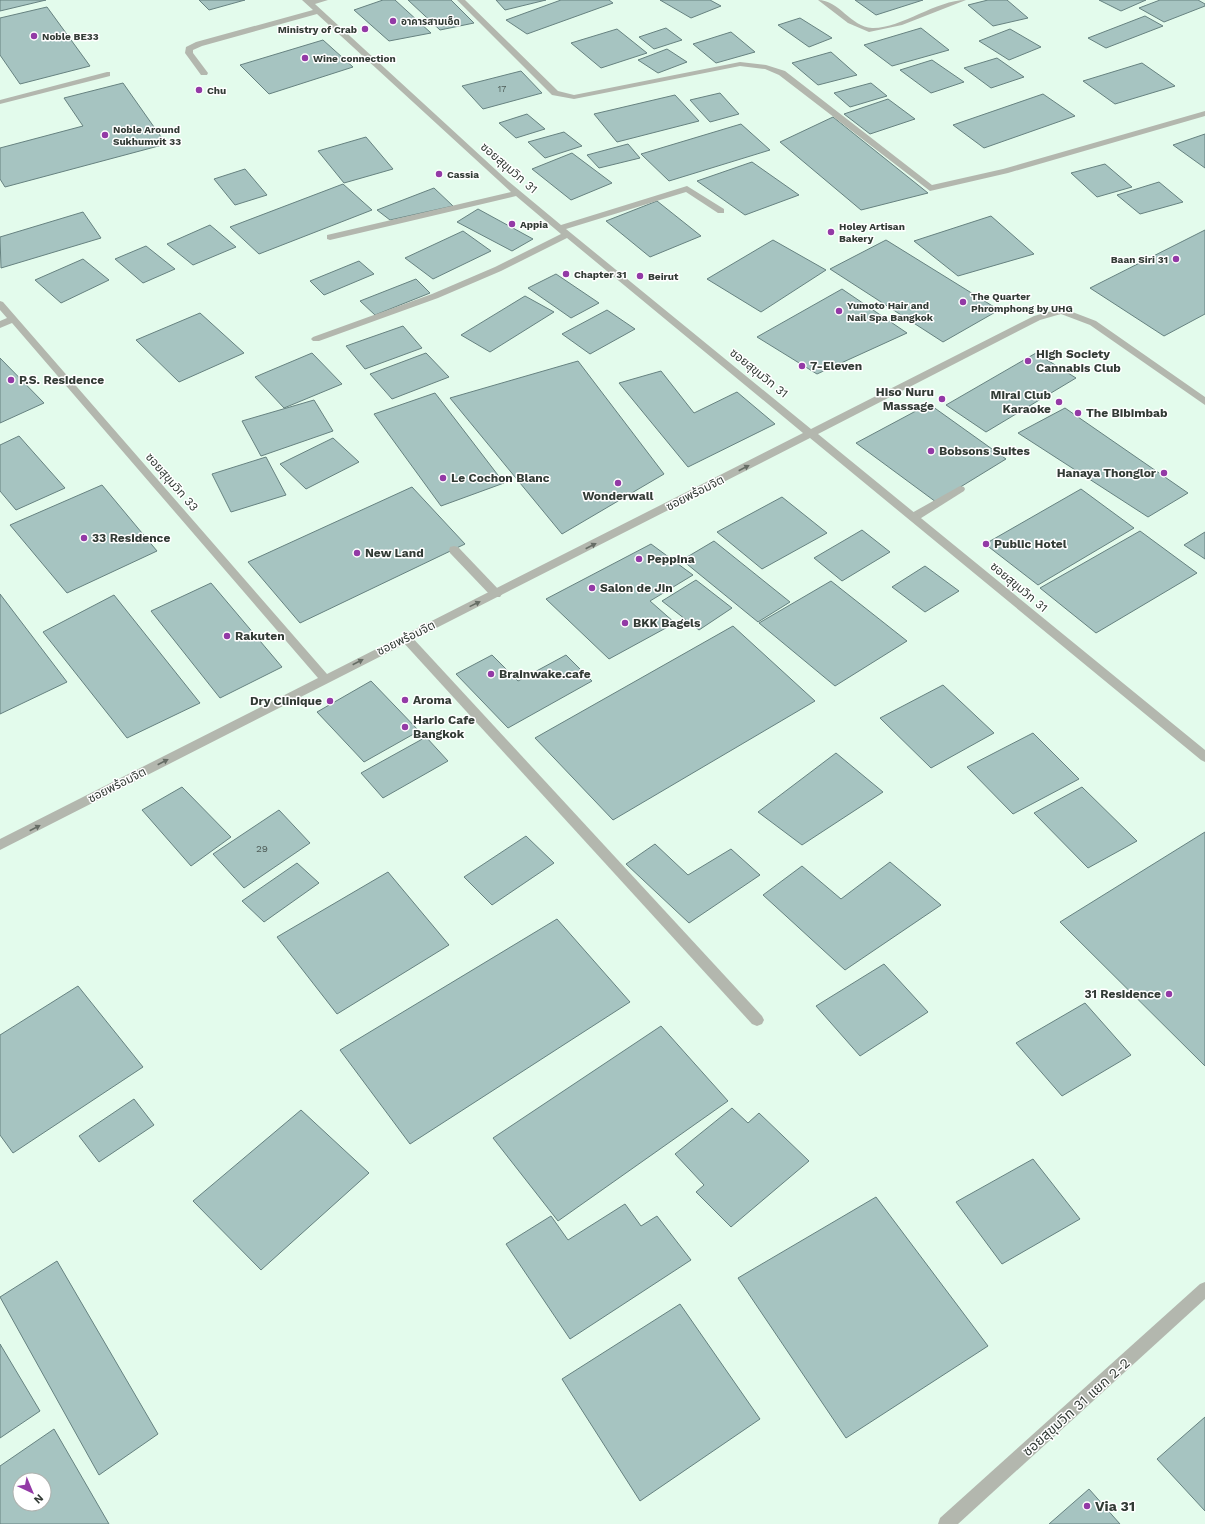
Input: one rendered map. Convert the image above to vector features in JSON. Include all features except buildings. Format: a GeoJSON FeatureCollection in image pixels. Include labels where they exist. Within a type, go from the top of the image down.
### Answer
{"type":"FeatureCollection","features":[{"type":"Feature","properties":{"kind":"street"},"geometry":{"type":"LineString","coordinates":[[308,2],[324,0]]}},
{"type":"Feature","properties":{"kind":"street"},"geometry":{"type":"LineString","coordinates":[[461,0],[555,93],[574,97],[740,64],[766,67],[782,73],[930,188],[1005,171],[1205,113]]}},
{"type":"Feature","properties":{"kind":"street"},"geometry":{"type":"LineString","coordinates":[[822,0],[849,20],[869,30],[896,25],[962,0]]}},
{"type":"Feature","properties":{"kind":"street","name":"ซอยสุขุมวิท 31"},"geometry":{"type":"LineString","coordinates":[[308,2],[518,193],[914,516],[1205,757]]}},
{"type":"Feature","properties":{"kind":"street"},"geometry":{"type":"LineString","coordinates":[[204,73],[189,53],[189,48],[318,11]]}},
{"type":"Feature","properties":{"kind":"street"},"geometry":{"type":"LineString","coordinates":[[0,102],[107,74]]}},
{"type":"Feature","properties":{"kind":"street"},"geometry":{"type":"LineString","coordinates":[[316,339],[435,296],[498,269],[564,231],[687,189],[721,210]]}},
{"type":"Feature","properties":{"kind":"street"},"geometry":{"type":"LineString","coordinates":[[330,237],[518,193]]}},
{"type":"Feature","properties":{"kind":"street","name":"ซอยสุขุมวิท 33"},"geometry":{"type":"LineString","coordinates":[[0,304],[319,671],[324,679]]}},
{"type":"Feature","properties":{"kind":"street","name":"ซอยพร้อมจิต"},"geometry":{"type":"LineString","coordinates":[[0,845],[1037,318],[1062,311],[1093,323],[1205,402]]}},
{"type":"Feature","properties":{"kind":"street"},"geometry":{"type":"LineString","coordinates":[[0,325],[13,319]]}},
{"type":"Feature","properties":{"kind":"street"},"geometry":{"type":"LineString","coordinates":[[914,516],[960,489]]}},
{"type":"Feature","properties":{"kind":"street"},"geometry":{"type":"LineString","coordinates":[[454,550],[496,594]]}},
{"type":"Feature","properties":{"kind":"street"},"geometry":{"type":"LineString","coordinates":[[406,638],[757,1020]]}},
{"type":"Feature","properties":{"kind":"street","name":"ซอยสุขุมวิท 31 แยก 2-2"},"geometry":{"type":"LineString","coordinates":[[946,1524],[1205,1289]]}},
{"type":"Feature","properties":{"kind":"place","name":"อาคารสามเอ็ด"},"geometry":{"type":"Point","coordinates":[393,21]}},
{"type":"Feature","properties":{"kind":"place","name":"Ministry of Crab"},"geometry":{"type":"Point","coordinates":[365,29]}},
{"type":"Feature","properties":{"kind":"place","name":"Noble BE33"},"geometry":{"type":"Point","coordinates":[34,36]}},
{"type":"Feature","properties":{"kind":"place","name":"Wine connection"},"geometry":{"type":"Point","coordinates":[305,58]}},
{"type":"Feature","properties":{"kind":"place","name":"Chu"},"geometry":{"type":"Point","coordinates":[199,90]}},
{"type":"Feature","properties":{"kind":"place","name":"Noble Around Sukhumvit 33"},"geometry":{"type":"Point","coordinates":[105,135]}},
{"type":"Feature","properties":{"kind":"place","name":"Cassia"},"geometry":{"type":"Point","coordinates":[439,174]}},
{"type":"Feature","properties":{"kind":"place","name":"Appia"},"geometry":{"type":"Point","coordinates":[512,224]}},
{"type":"Feature","properties":{"kind":"place","name":"Holey Artisan Bakery"},"geometry":{"type":"Point","coordinates":[831,232]}},
{"type":"Feature","properties":{"kind":"place","name":"Baan Siri 31"},"geometry":{"type":"Point","coordinates":[1176,259]}},
{"type":"Feature","properties":{"kind":"place","name":"Chapter 31"},"geometry":{"type":"Point","coordinates":[566,274]}},
{"type":"Feature","properties":{"kind":"place","name":"Beirut"},"geometry":{"type":"Point","coordinates":[640,276]}},
{"type":"Feature","properties":{"kind":"place","name":"The Quarter Phromphong by UHG"},"geometry":{"type":"Point","coordinates":[963,302]}},
{"type":"Feature","properties":{"kind":"place","name":"Yumoto Hair and Nail Spa Bangkok"},"geometry":{"type":"Point","coordinates":[839,311]}},
{"type":"Feature","properties":{"kind":"place","name":"High Society Cannabis Club"},"geometry":{"type":"Point","coordinates":[1028,361]}},
{"type":"Feature","properties":{"kind":"place","name":"7-Eleven"},"geometry":{"type":"Point","coordinates":[802,366]}},
{"type":"Feature","properties":{"kind":"place","name":"P.S. Residence"},"geometry":{"type":"Point","coordinates":[11,380]}},
{"type":"Feature","properties":{"kind":"place","name":"Hiso Nuru Massage"},"geometry":{"type":"Point","coordinates":[942,399]}},
{"type":"Feature","properties":{"kind":"place","name":"Mirai Club Karaoke"},"geometry":{"type":"Point","coordinates":[1059,402]}},
{"type":"Feature","properties":{"kind":"place","name":"The Bibimbab"},"geometry":{"type":"Point","coordinates":[1078,413]}},
{"type":"Feature","properties":{"kind":"place","name":"Bobsons Suites"},"geometry":{"type":"Point","coordinates":[931,451]}},
{"type":"Feature","properties":{"kind":"place","name":"Hanaya Thonglor"},"geometry":{"type":"Point","coordinates":[1164,473]}},
{"type":"Feature","properties":{"kind":"place","name":"Le Cochon Blanc"},"geometry":{"type":"Point","coordinates":[443,478]}},
{"type":"Feature","properties":{"kind":"place","name":"Wonderwall"},"geometry":{"type":"Point","coordinates":[618,483]}},
{"type":"Feature","properties":{"kind":"place","name":"33 Residence"},"geometry":{"type":"Point","coordinates":[84,538]}},
{"type":"Feature","properties":{"kind":"place","name":"Public Hotel"},"geometry":{"type":"Point","coordinates":[986,544]}},
{"type":"Feature","properties":{"kind":"place","name":"New Land"},"geometry":{"type":"Point","coordinates":[357,553]}},
{"type":"Feature","properties":{"kind":"place","name":"Peppina"},"geometry":{"type":"Point","coordinates":[639,559]}},
{"type":"Feature","properties":{"kind":"place","name":"Salon de Jin"},"geometry":{"type":"Point","coordinates":[592,588]}},
{"type":"Feature","properties":{"kind":"place","name":"BKK Bagels"},"geometry":{"type":"Point","coordinates":[625,623]}},
{"type":"Feature","properties":{"kind":"place","name":"Rakuten"},"geometry":{"type":"Point","coordinates":[227,636]}},
{"type":"Feature","properties":{"kind":"place","name":"Brainwake.cafe"},"geometry":{"type":"Point","coordinates":[491,674]}},
{"type":"Feature","properties":{"kind":"place","name":"Aroma"},"geometry":{"type":"Point","coordinates":[405,700]}},
{"type":"Feature","properties":{"kind":"place","name":"Dry Clinique"},"geometry":{"type":"Point","coordinates":[330,701]}},
{"type":"Feature","properties":{"kind":"place","name":"Hario Cafe Bangkok"},"geometry":{"type":"Point","coordinates":[405,727]}},
{"type":"Feature","properties":{"kind":"place","name":"31 Residence"},"geometry":{"type":"Point","coordinates":[1169,994]}},
{"type":"Feature","properties":{"kind":"place","name":"Via 31"},"geometry":{"type":"Point","coordinates":[1087,1506]}}]}
